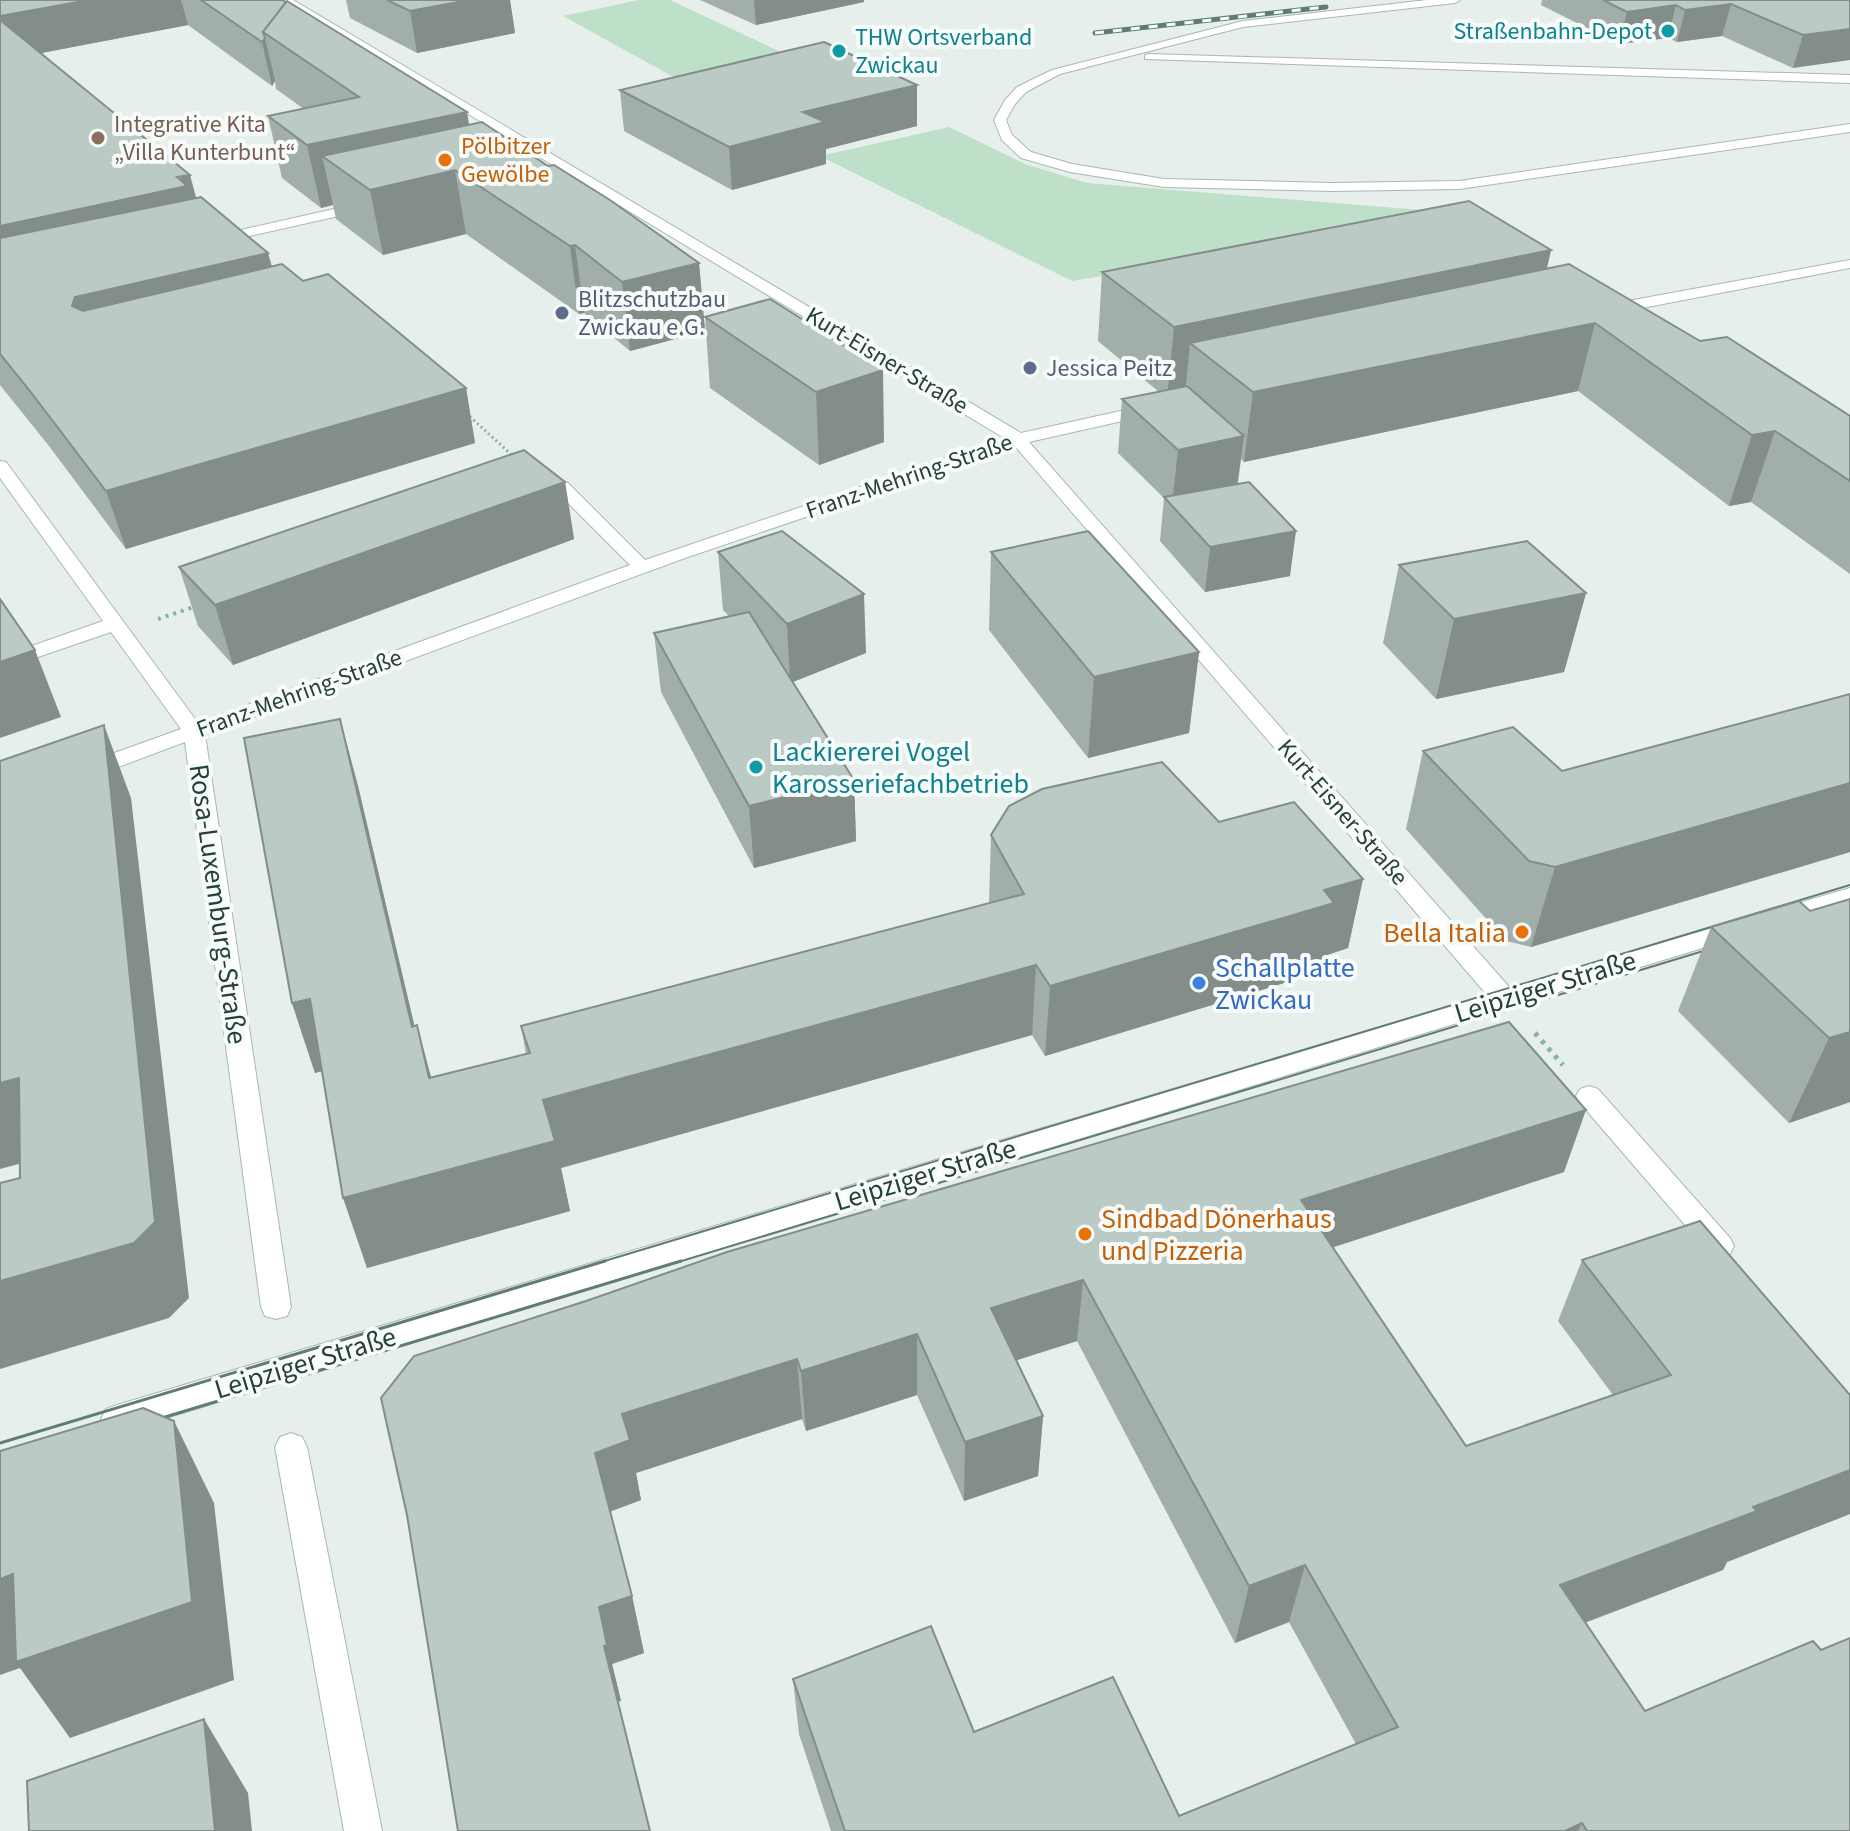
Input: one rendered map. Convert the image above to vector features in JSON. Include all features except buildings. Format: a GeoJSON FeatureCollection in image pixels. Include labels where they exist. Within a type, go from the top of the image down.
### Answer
{"type":"FeatureCollection","features":[{"type":"Feature","properties":{"kind":"street","name":"Kurt-Eisner-Straße"},"geometry":{"type":"LineString","coordinates":[[285,0],[548,164],[1018,439],[1504,998]]}},
{"type":"Feature","properties":{"kind":"street"},"geometry":{"type":"LineString","coordinates":[[1455,0],[1243,24],[1056,72],[1034,80],[1015,92],[1000,120],[1006,137],[1026,155],[1070,168],[1164,183],[1332,187],[1459,185],[1850,128]]}},
{"type":"Feature","properties":{"kind":"street"},"geometry":{"type":"LineString","coordinates":[[1122,57],[1850,79]]}},
{"type":"Feature","properties":{"kind":"street"},"geometry":{"type":"LineString","coordinates":[[196,244],[246,239],[376,203]]}},
{"type":"Feature","properties":{"kind":"street"},"geometry":{"type":"LineString","coordinates":[[1589,313],[1850,264]]}},
{"type":"Feature","properties":{"kind":"street"},"geometry":{"type":"LineString","coordinates":[[1620,307],[1645,323]]}},
{"type":"Feature","properties":{"kind":"street","name":"Franz-Mehring-Straße"},"geometry":{"type":"LineString","coordinates":[[75,775],[643,568],[1018,439],[1172,405]]}},
{"type":"Feature","properties":{"kind":"street","name":"Rosa-Luxemburg-Straße"},"geometry":{"type":"LineString","coordinates":[[0,466],[194,732],[276,1307]]}},
{"type":"Feature","properties":{"kind":"street"},"geometry":{"type":"LineString","coordinates":[[516,501],[562,487],[643,568]]}},
{"type":"Feature","properties":{"kind":"street"},"geometry":{"type":"LineString","coordinates":[[0,664],[117,628]]}},
{"type":"Feature","properties":{"kind":"street","name":"Leipziger Straße"},"geometry":{"type":"LineString","coordinates":[[89,1427],[1850,896]]}},
{"type":"Feature","properties":{"kind":"street"},"geometry":{"type":"LineString","coordinates":[[1589,1096],[1735,1264]]}},
{"type":"Feature","properties":{"kind":"street"},"geometry":{"type":"LineString","coordinates":[[291,1447],[363,1831]]}},
{"type":"Feature","properties":{"kind":"path"},"geometry":{"type":"LineString","coordinates":[[458,406],[539,479],[562,487]]}},
{"type":"Feature","properties":{"kind":"path"},"geometry":{"type":"LineString","coordinates":[[117,628],[205,603]]}},
{"type":"Feature","properties":{"kind":"path"},"geometry":{"type":"LineString","coordinates":[[1504,998],[1589,1096]]}},
{"type":"Feature","properties":{"kind":"green space"},"geometry":{"type":"Polygon","coordinates":[[[639,0],[670,0],[847,83],[721,103],[563,16],[639,0]]]}},
{"type":"Feature","properties":{"kind":"green space"},"geometry":{"type":"Polygon","coordinates":[[[949,127],[1025,164],[1087,183],[1471,214],[1072,281],[820,156],[949,127]]]}},
{"type":"Feature","properties":{"kind":"tram line"},"geometry":{"type":"LineString","coordinates":[[598,1263],[1850,885]]}},
{"type":"Feature","properties":{"kind":"tram line"},"geometry":{"type":"LineString","coordinates":[[675,1263],[1723,945]]}},
{"type":"Feature","properties":{"kind":"tram line"},"geometry":{"type":"LineString","coordinates":[[0,1443],[605,1261]]}},
{"type":"Feature","properties":{"kind":"tram line"},"geometry":{"type":"LineString","coordinates":[[142,1424],[681,1261]]}},
{"type":"Feature","properties":{"kind":"railway"},"geometry":{"type":"LineString","coordinates":[[1095,33],[1326,7]]}},
{"type":"Feature","properties":{"kind":"place","name":"Straßenbahn-Depot"},"geometry":{"type":"Point","coordinates":[1668,31]}},
{"type":"Feature","properties":{"kind":"place","name":"THW Ortsverband Zwickau"},"geometry":{"type":"Point","coordinates":[839,51]}},
{"type":"Feature","properties":{"kind":"place","name":"Integrative Kita „Villa Kunterbunt“"},"geometry":{"type":"Point","coordinates":[98,138]}},
{"type":"Feature","properties":{"kind":"place","name":"Pölbitzer Gewölbe"},"geometry":{"type":"Point","coordinates":[445,160]}},
{"type":"Feature","properties":{"kind":"place","name":"Blitzschutzbau Zwickau e.G."},"geometry":{"type":"Point","coordinates":[562,313]}},
{"type":"Feature","properties":{"kind":"place","name":"Jessica Peitz"},"geometry":{"type":"Point","coordinates":[1030,368]}},
{"type":"Feature","properties":{"kind":"place","name":"Lackiererei Vogel Karosseriefachbetrieb"},"geometry":{"type":"Point","coordinates":[756,767]}},
{"type":"Feature","properties":{"kind":"place","name":"Bella Italia"},"geometry":{"type":"Point","coordinates":[1522,932]}},
{"type":"Feature","properties":{"kind":"place","name":"Schallplatte Zwickau"},"geometry":{"type":"Point","coordinates":[1199,983]}},
{"type":"Feature","properties":{"kind":"place","name":"Sindbad Dönerhaus und Pizzeria"},"geometry":{"type":"Point","coordinates":[1085,1234]}}]}
